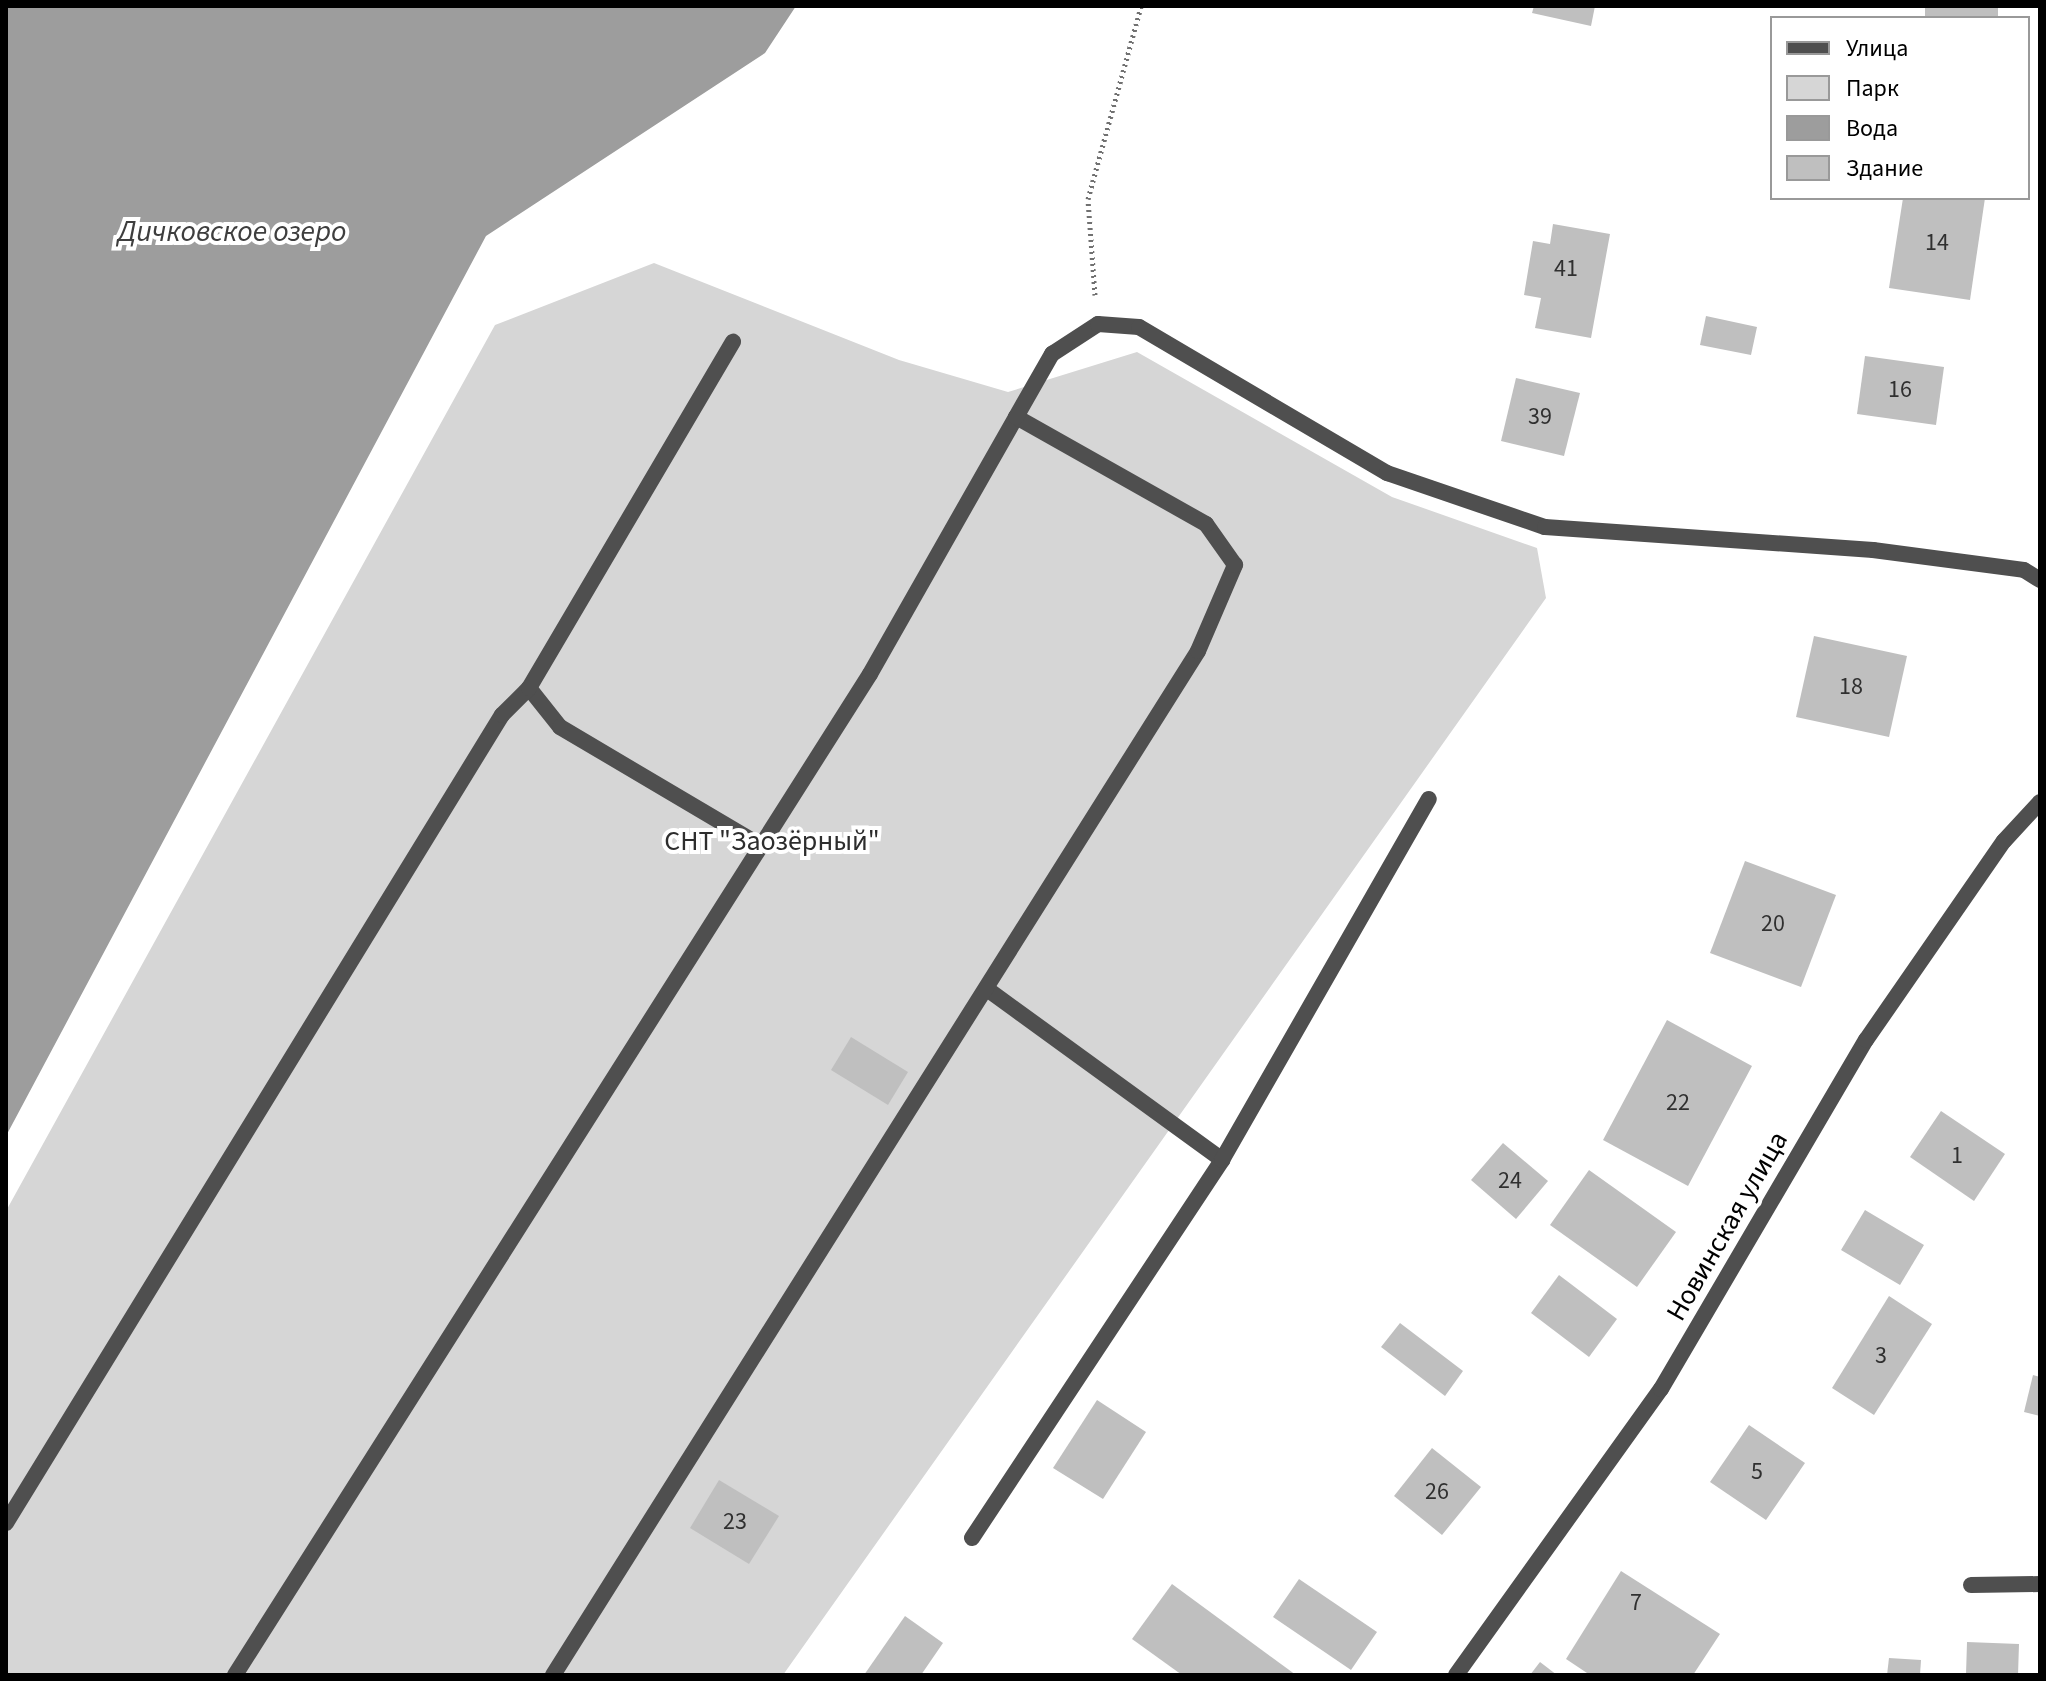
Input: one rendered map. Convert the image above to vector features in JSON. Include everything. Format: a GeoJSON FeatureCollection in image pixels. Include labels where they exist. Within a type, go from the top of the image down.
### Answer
{"type":"FeatureCollection","features":[{"type":"Feature","properties":{"kind":"street"},"geometry":{"type":"LineString","coordinates":[[235,1675],[870,674],[1052,354],[1098,324],[1139,327],[1387,473],[1545,527],[1873,550],[2024,570],[2040,580]]}},
{"type":"Feature","properties":{"kind":"street"},"geometry":{"type":"LineString","coordinates":[[6,1523],[502,715],[529,688],[733,342]]}},
{"type":"Feature","properties":{"kind":"street"},"geometry":{"type":"LineString","coordinates":[[553,1675],[1198,651],[1235,565],[1206,524],[1016,417]]}},
{"type":"Feature","properties":{"kind":"street"},"geometry":{"type":"LineString","coordinates":[[529,688],[560,727],[761,846]]}},
{"type":"Feature","properties":{"kind":"street"},"geometry":{"type":"LineString","coordinates":[[972,1538],[1222,1160],[1429,799]]}},
{"type":"Feature","properties":{"kind":"street","name":"Новинская улица"},"geometry":{"type":"LineString","coordinates":[[1456,1675],[1661,1389],[1866,1040],[2004,841],[2040,802]]}},
{"type":"Feature","properties":{"kind":"street"},"geometry":{"type":"LineString","coordinates":[[987,989],[1222,1160]]}},
{"type":"Feature","properties":{"kind":"street"},"geometry":{"type":"LineString","coordinates":[[1971,1585],[2040,1584]]}},
{"type":"Feature","properties":{"kind":"path"},"geometry":{"type":"LineString","coordinates":[[1098,324],[1088,199],[1141,6]]}},
{"type":"Feature","properties":{"kind":"green space","name":"СНТ \"Заозёрный\""},"geometry":{"type":"Polygon","coordinates":[[[654,263],[899,360],[1008,392],[1137,352],[1392,497],[1537,548],[1546,598],[783,1675],[6,1675],[6,1211],[495,325],[654,263]]]}},
{"type":"Feature","properties":{"kind":"water","name":"Дичковское озеро"},"geometry":{"type":"Polygon","coordinates":[[[6,6],[796,6],[765,53],[486,236],[6,1136],[6,6]]]}},
{"type":"Feature","properties":{"kind":"building"},"geometry":{"type":"Polygon","coordinates":[[[1534,6],[1595,6],[1591,26],[1532,13],[1534,6]]]}},
{"type":"Feature","properties":{"kind":"building"},"geometry":{"type":"Polygon","coordinates":[[[1925,6],[1998,6],[1998,16],[1925,16],[1925,6]]]}},
{"type":"Feature","properties":{"kind":"building"},"geometry":{"type":"Polygon","coordinates":[[[1903,200],[1985,200],[1970,300],[1889,288],[1903,200]]]}},
{"type":"Feature","properties":{"kind":"building"},"geometry":{"type":"Polygon","coordinates":[[[1553,224],[1610,234],[1591,338],[1535,328],[1541,298],[1524,295],[1533,241],[1550,244],[1553,224]]]}},
{"type":"Feature","properties":{"kind":"building"},"geometry":{"type":"Polygon","coordinates":[[[1706,316],[1757,327],[1751,355],[1700,345],[1706,316]]]}},
{"type":"Feature","properties":{"kind":"building"},"geometry":{"type":"Polygon","coordinates":[[[1865,356],[1944,367],[1936,425],[1857,414],[1865,356]]]}},
{"type":"Feature","properties":{"kind":"building"},"geometry":{"type":"Polygon","coordinates":[[[1516,378],[1580,393],[1564,456],[1501,441],[1516,378]]]}},
{"type":"Feature","properties":{"kind":"building"},"geometry":{"type":"Polygon","coordinates":[[[1814,636],[1907,656],[1889,737],[1796,717],[1814,636]]]}},
{"type":"Feature","properties":{"kind":"building"},"geometry":{"type":"Polygon","coordinates":[[[1745,861],[1836,895],[1801,987],[1710,953],[1745,861]]]}},
{"type":"Feature","properties":{"kind":"building"},"geometry":{"type":"Polygon","coordinates":[[[1667,1020],[1752,1066],[1688,1186],[1603,1140],[1667,1020]]]}},
{"type":"Feature","properties":{"kind":"building"},"geometry":{"type":"Polygon","coordinates":[[[851,1037],[908,1072],[888,1105],[831,1070],[851,1037]]]}},
{"type":"Feature","properties":{"kind":"building"},"geometry":{"type":"Polygon","coordinates":[[[1941,1111],[2005,1154],[1974,1201],[1910,1157],[1941,1111]]]}},
{"type":"Feature","properties":{"kind":"building"},"geometry":{"type":"Polygon","coordinates":[[[1503,1143],[1548,1181],[1516,1219],[1471,1180],[1503,1143]]]}},
{"type":"Feature","properties":{"kind":"building"},"geometry":{"type":"Polygon","coordinates":[[[1589,1170],[1676,1232],[1637,1287],[1550,1225],[1589,1170]]]}},
{"type":"Feature","properties":{"kind":"building"},"geometry":{"type":"Polygon","coordinates":[[[1865,1210],[1924,1245],[1900,1285],[1841,1250],[1865,1210]]]}},
{"type":"Feature","properties":{"kind":"building"},"geometry":{"type":"Polygon","coordinates":[[[1559,1275],[1617,1319],[1589,1357],[1531,1313],[1559,1275]]]}},
{"type":"Feature","properties":{"kind":"building"},"geometry":{"type":"Polygon","coordinates":[[[1889,1296],[1932,1324],[1874,1415],[1832,1388],[1889,1296]]]}},
{"type":"Feature","properties":{"kind":"building"},"geometry":{"type":"Polygon","coordinates":[[[1400,1323],[1463,1371],[1445,1396],[1381,1347],[1400,1323]]]}},
{"type":"Feature","properties":{"kind":"building"},"geometry":{"type":"Polygon","coordinates":[[[2033,1375],[2040,1377],[2040,1416],[2024,1412],[2033,1375]]]}},
{"type":"Feature","properties":{"kind":"building"},"geometry":{"type":"Polygon","coordinates":[[[1097,1400],[1146,1432],[1103,1499],[1053,1468],[1097,1400]]]}},
{"type":"Feature","properties":{"kind":"building"},"geometry":{"type":"Polygon","coordinates":[[[1749,1425],[1805,1463],[1766,1520],[1710,1482],[1749,1425]]]}},
{"type":"Feature","properties":{"kind":"building"},"geometry":{"type":"Polygon","coordinates":[[[1432,1448],[1481,1487],[1442,1535],[1394,1496],[1432,1448]]]}},
{"type":"Feature","properties":{"kind":"building"},"geometry":{"type":"Polygon","coordinates":[[[719,1480],[779,1516],[749,1564],[690,1528],[719,1480]]]}},
{"type":"Feature","properties":{"kind":"building"},"geometry":{"type":"Polygon","coordinates":[[[1621,1571],[1720,1634],[1693,1675],[1590,1675],[1566,1659],[1621,1571]]]}},
{"type":"Feature","properties":{"kind":"building"},"geometry":{"type":"Polygon","coordinates":[[[1299,1579],[1377,1632],[1351,1670],[1273,1617],[1299,1579]]]}},
{"type":"Feature","properties":{"kind":"building"},"geometry":{"type":"Polygon","coordinates":[[[1172,1584],[1296,1675],[1182,1675],[1132,1639],[1172,1584]]]}},
{"type":"Feature","properties":{"kind":"building"},"geometry":{"type":"Polygon","coordinates":[[[905,1616],[943,1643],[921,1675],[864,1675],[905,1616]]]}},
{"type":"Feature","properties":{"kind":"building"},"geometry":{"type":"Polygon","coordinates":[[[1967,1642],[2019,1644],[2018,1675],[1966,1675],[1967,1642]]]}},
{"type":"Feature","properties":{"kind":"building"},"geometry":{"type":"Polygon","coordinates":[[[1889,1658],[1921,1660],[1920,1675],[1887,1675],[1889,1658]]]}},
{"type":"Feature","properties":{"kind":"building"},"geometry":{"type":"Polygon","coordinates":[[[1540,1662],[1557,1675],[1530,1675],[1540,1662]]]}}]}
